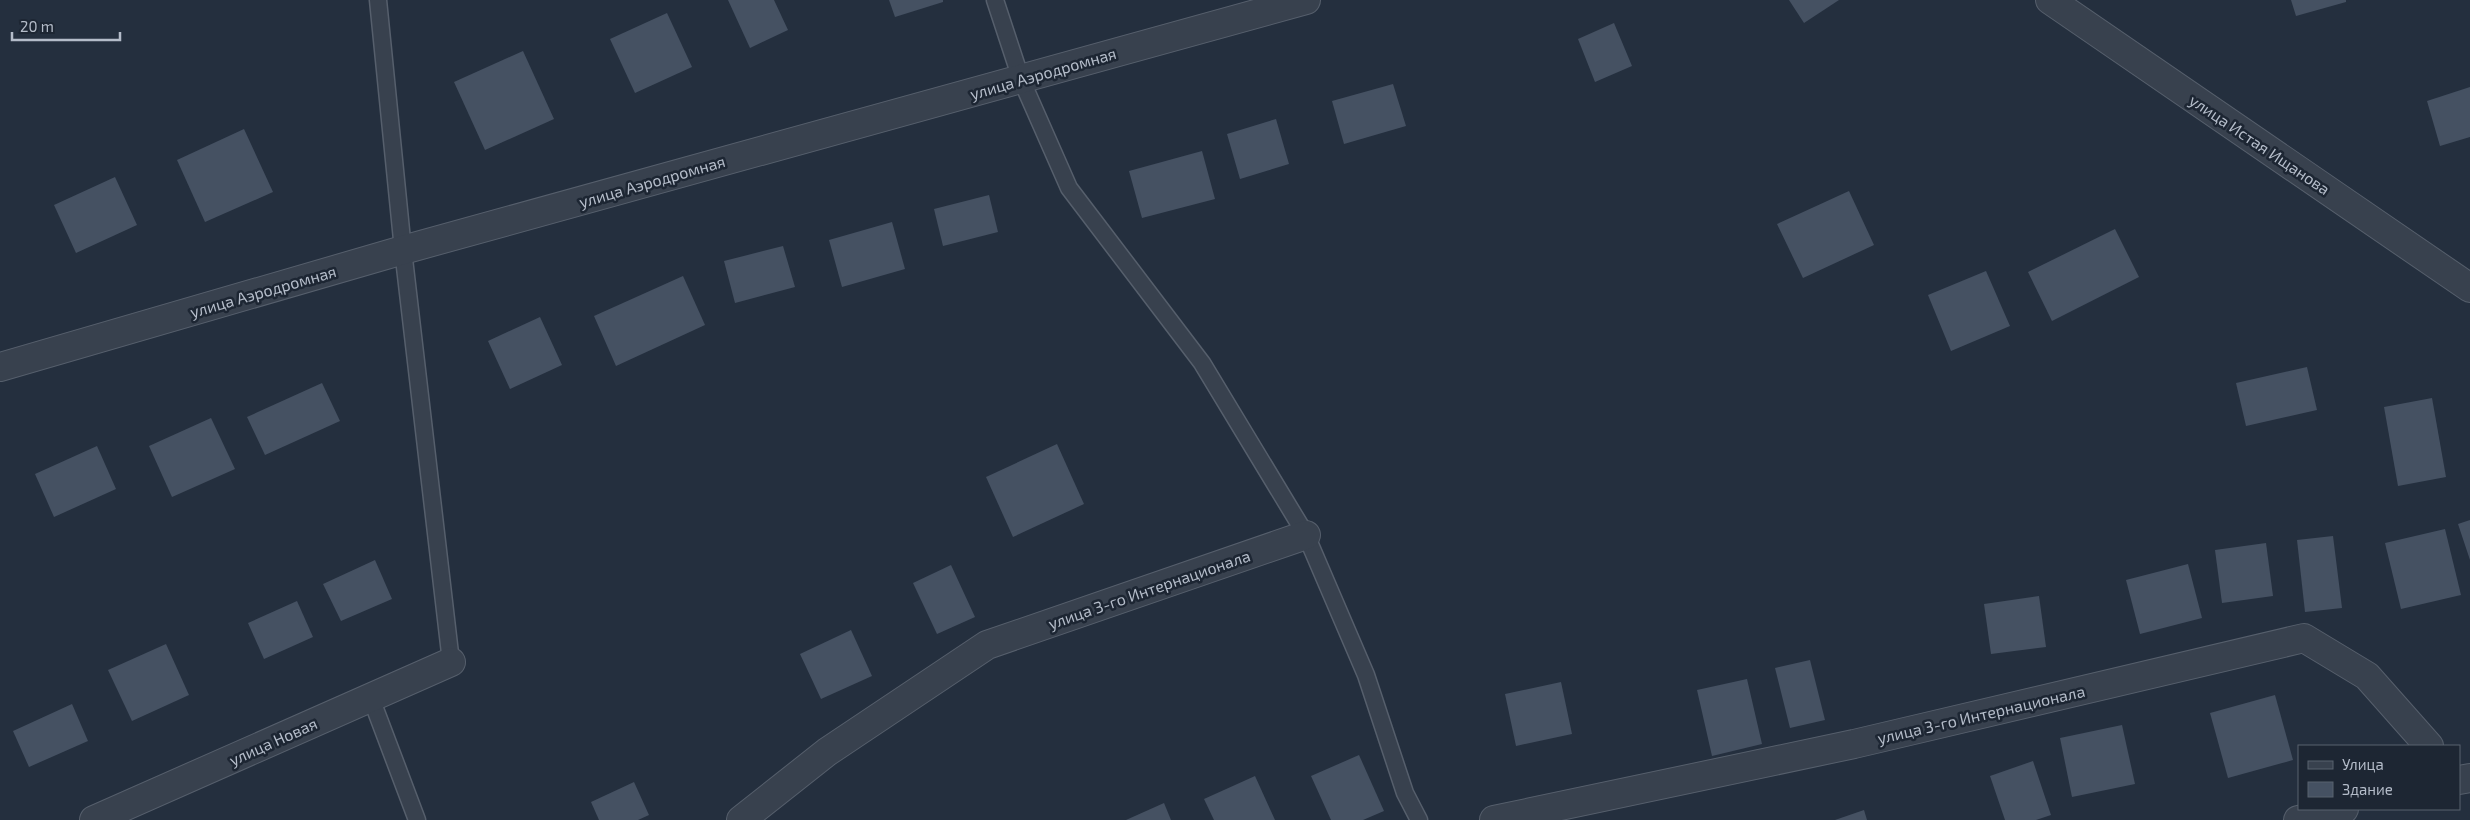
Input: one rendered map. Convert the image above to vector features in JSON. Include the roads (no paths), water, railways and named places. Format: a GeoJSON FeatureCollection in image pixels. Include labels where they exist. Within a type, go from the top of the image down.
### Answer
{"type":"FeatureCollection","features":[{"type":"Feature","properties":{"kind":"street","name":"улица Аэродромная"},"geometry":{"type":"LineString","coordinates":[[0,367],[403,250],[1306,0]]}},
{"type":"Feature","properties":{"kind":"street","name":"улица Истая Ищанова"},"geometry":{"type":"LineString","coordinates":[[2050,0],[2470,288]]}},
{"type":"Feature","properties":{"kind":"street","name":"улица 3-го Интернационала"},"geometry":{"type":"LineString","coordinates":[[741,820],[828,752],[987,645],[1306,535]]}},
{"type":"Feature","properties":{"kind":"street","name":"улица 3-го Интернационала"},"geometry":{"type":"LineString","coordinates":[[1494,820],[1854,744],[2304,638],[2366,676],[2428,745]]}},
{"type":"Feature","properties":{"kind":"street","name":"улица Новая"},"geometry":{"type":"LineString","coordinates":[[94,820],[451,662]]}},
{"type":"Feature","properties":{"kind":"street"},"geometry":{"type":"LineString","coordinates":[[2298,820],[2340,810]]}},
{"type":"Feature","properties":{"kind":"lane"},"geometry":{"type":"LineString","coordinates":[[378,0],[403,250],[451,662]]}},
{"type":"Feature","properties":{"kind":"lane"},"geometry":{"type":"LineString","coordinates":[[995,0],[1021,79],[1069,188],[1202,363],[1306,535],[1366,675],[1405,793],[1419,820]]}},
{"type":"Feature","properties":{"kind":"lane"},"geometry":{"type":"LineString","coordinates":[[371,698],[417,820]]}}]}
